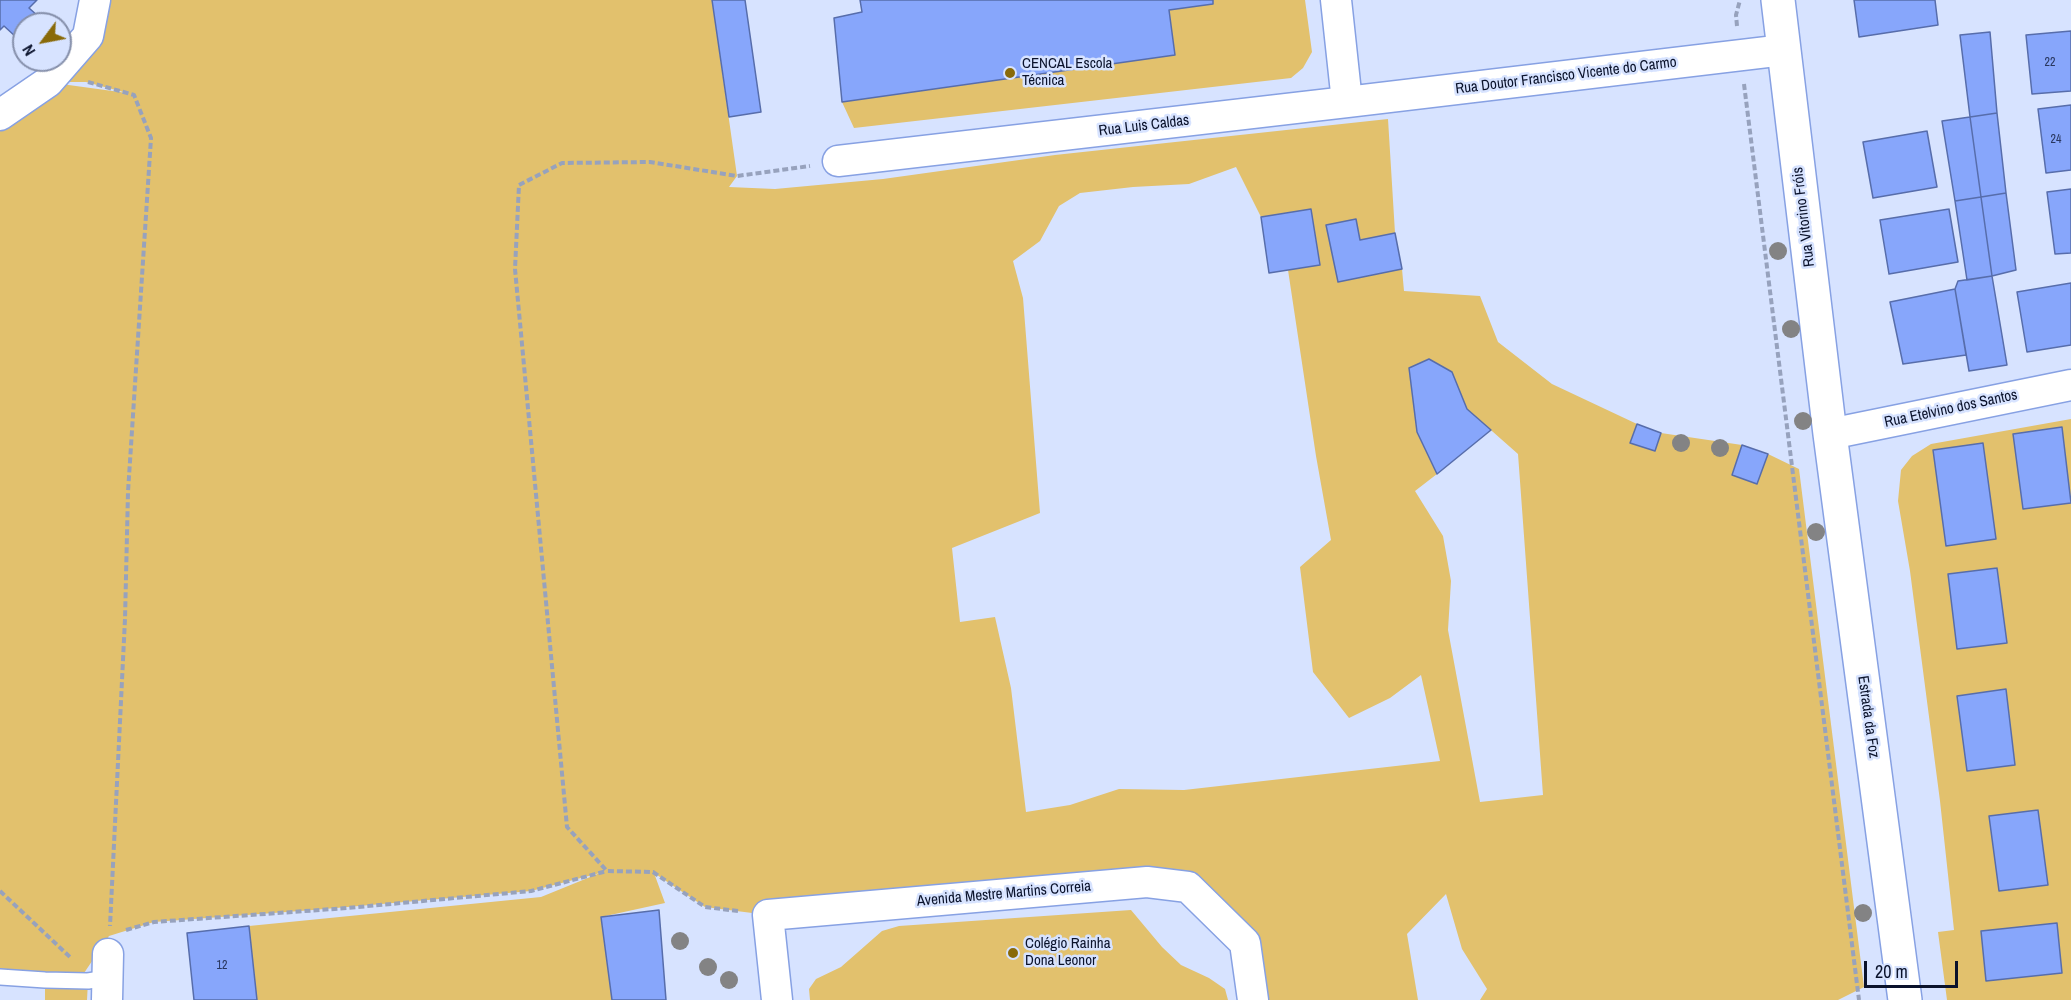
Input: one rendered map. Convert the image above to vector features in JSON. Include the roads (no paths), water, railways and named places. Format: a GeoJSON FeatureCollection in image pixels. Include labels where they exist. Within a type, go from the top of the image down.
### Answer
{"type":"FeatureCollection","features":[{"type":"Feature","properties":{"kind":"main road","name":"Rua Vitorino Fróis"},"geometry":{"type":"LineString","coordinates":[[1778,0],[1830,434]]}},
{"type":"Feature","properties":{"kind":"main road","name":"Estrada da Foz"},"geometry":{"type":"LineString","coordinates":[[1830,434],[1905,1000]]}},
{"type":"Feature","properties":{"kind":"street"},"geometry":{"type":"LineString","coordinates":[[0,115],[48,82],[88,36],[94,0]]}},
{"type":"Feature","properties":{"kind":"street"},"geometry":{"type":"LineString","coordinates":[[1336,0],[1347,102]]}},
{"type":"Feature","properties":{"kind":"street","name":"Rua Doutor Francisco Vicente do Carmo"},"geometry":{"type":"LineString","coordinates":[[1347,102],[1784,50]]}},
{"type":"Feature","properties":{"kind":"street","name":"Rua Luis Caldas"},"geometry":{"type":"LineString","coordinates":[[838,161],[1347,102]]}},
{"type":"Feature","properties":{"kind":"street","name":"Rua Etelvino dos Santos"},"geometry":{"type":"LineString","coordinates":[[1830,434],[2071,385]]}},
{"type":"Feature","properties":{"kind":"street","name":"Avenida Mestre Martins Correia"},"geometry":{"type":"LineString","coordinates":[[777,1000],[768,915],[1147,882],[1188,887],[1245,942],[1253,1000]]}},
{"type":"Feature","properties":{"kind":"lane"},"geometry":{"type":"LineString","coordinates":[[0,977],[87,981],[108,967]]}},
{"type":"Feature","properties":{"kind":"place","name":"CENCAL Escola Técnica"},"geometry":{"type":"Point","coordinates":[1010,73]}},
{"type":"Feature","properties":{"kind":"place","name":"Colégio Rainha Dona Leonor"},"geometry":{"type":"Point","coordinates":[1013,953]}}]}
